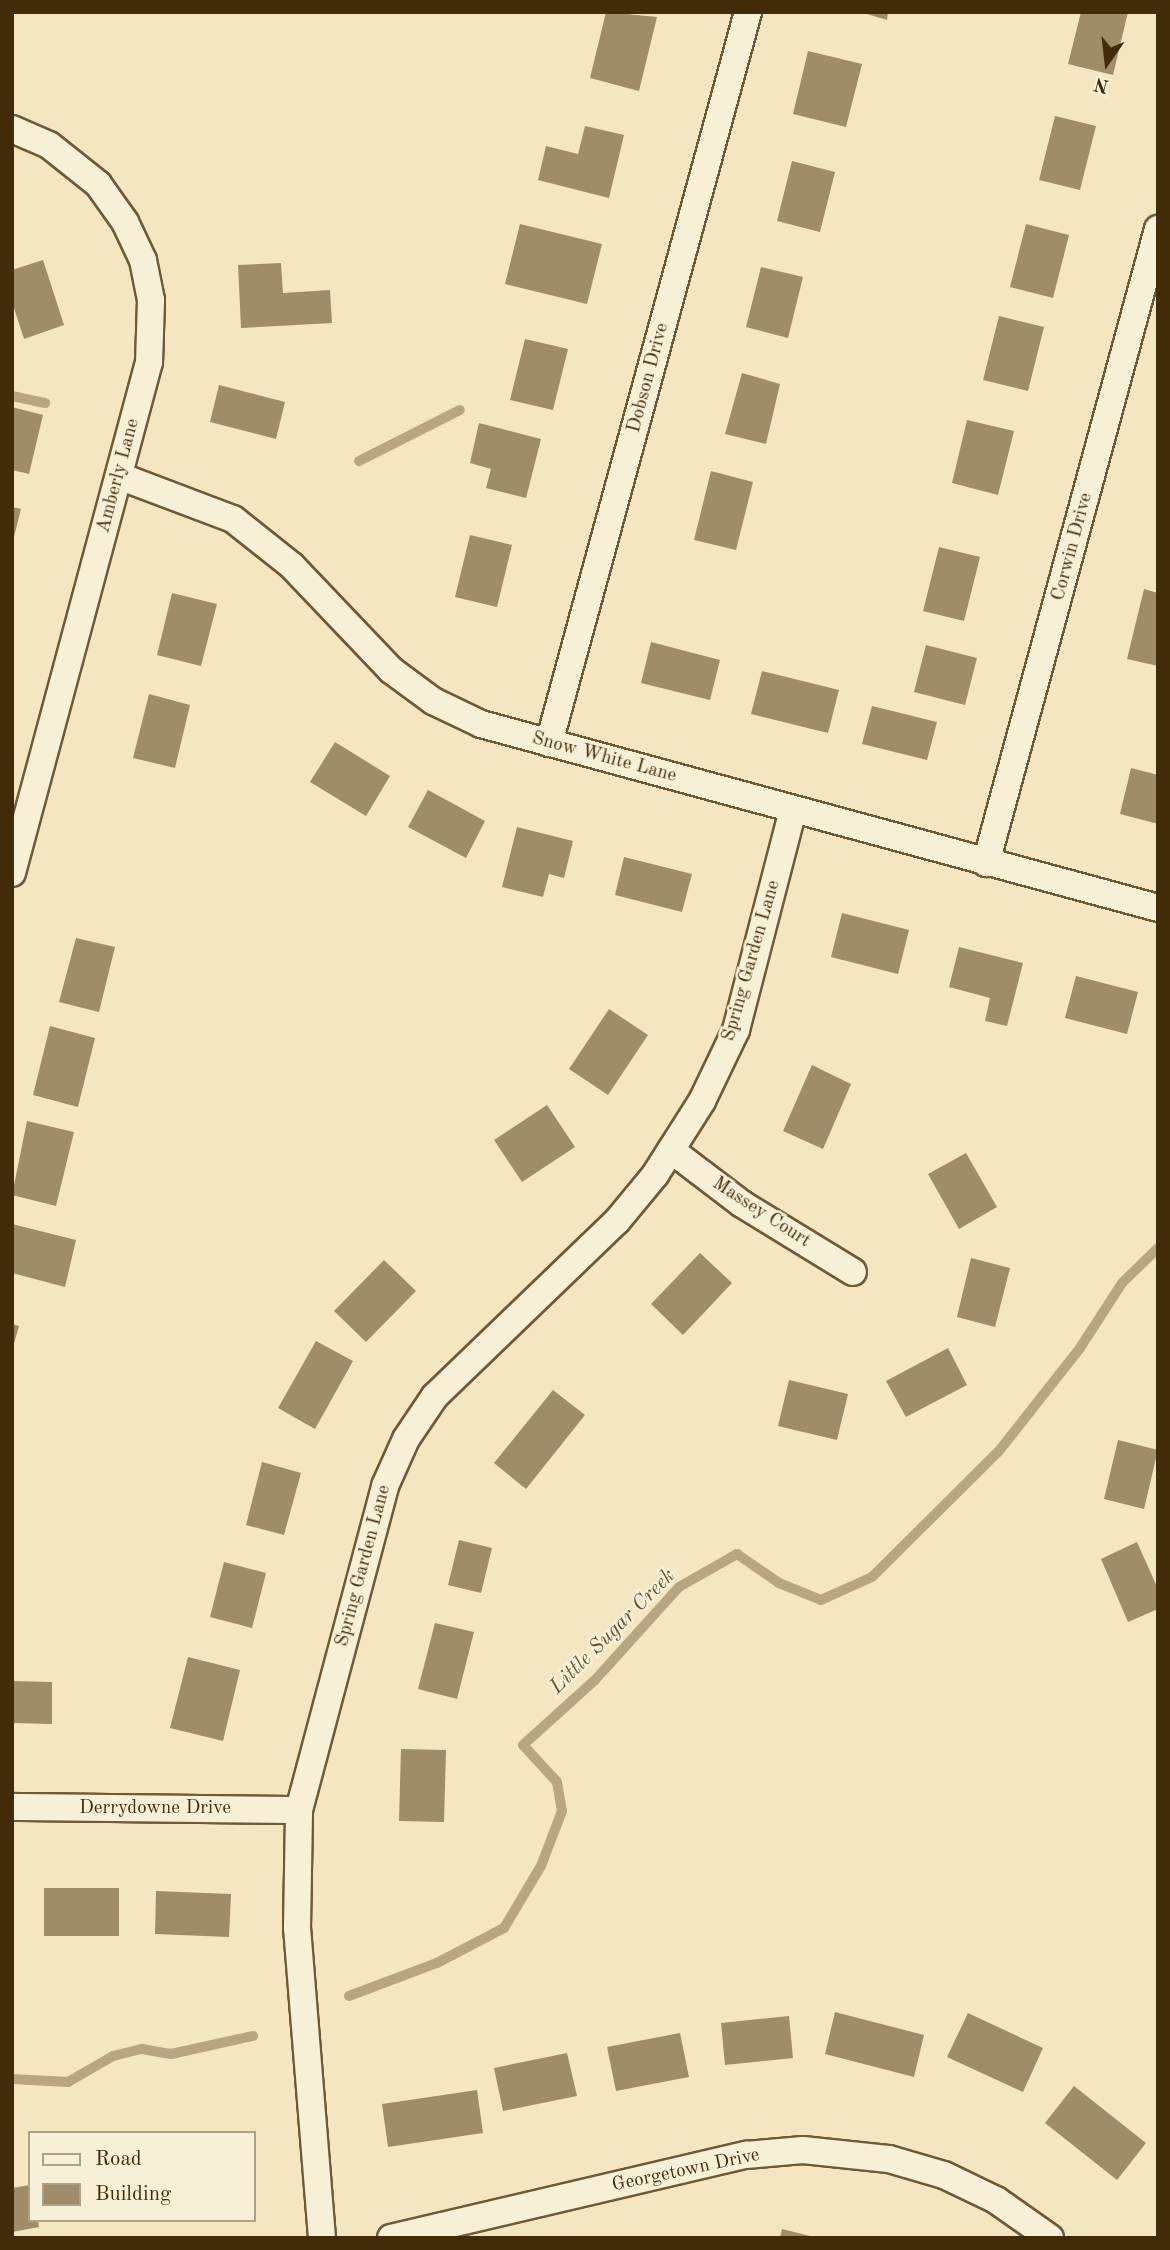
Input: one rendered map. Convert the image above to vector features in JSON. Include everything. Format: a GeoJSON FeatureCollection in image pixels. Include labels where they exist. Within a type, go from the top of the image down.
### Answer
{"type":"FeatureCollection","features":[{"type":"Feature","properties":{"kind":"street","name":"Dobson Drive"},"geometry":{"type":"LineString","coordinates":[[549,743],[748,12]]}},
{"type":"Feature","properties":{"kind":"street","name":"Amberly Lane"},"geometry":{"type":"LineString","coordinates":[[12,130],[49,145],[98,184],[125,222],[143,260],[152,300],[149,362],[12,873]]}},
{"type":"Feature","properties":{"kind":"street","name":"Corwin Drive"},"geometry":{"type":"LineString","coordinates":[[986,863],[1158,229]]}},
{"type":"Feature","properties":{"kind":"street","name":"Snow White Lane"},"geometry":{"type":"LineString","coordinates":[[119,476],[210,508],[274,548],[391,670],[433,701],[481,724],[1158,908]]}},
{"type":"Feature","properties":{"kind":"street","name":"Spring Garden Lane"},"geometry":{"type":"LineString","coordinates":[[322,2238],[297,1928],[299,1810],[385,1486],[406,1439],[435,1396],[617,1221],[671,1150],[702,1101],[736,1030],[793,810]]}},
{"type":"Feature","properties":{"kind":"street","name":"Massey Court"},"geometry":{"type":"LineString","coordinates":[[671,1150],[742,1204],[853,1272]]}},
{"type":"Feature","properties":{"kind":"street","name":"Derrydowne Drive"},"geometry":{"type":"LineString","coordinates":[[12,1807],[299,1810]]}},
{"type":"Feature","properties":{"kind":"street","name":"Georgetown Drive"},"geometry":{"type":"LineString","coordinates":[[391,2238],[746,2155],[803,2150],[880,2157],[944,2175],[996,2200],[1050,2238]]}},
{"type":"Feature","properties":{"kind":"building"},"geometry":{"type":"Polygon","coordinates":[[[606,12],[657,17],[639,91],[590,78],[606,12]]]}},
{"type":"Feature","properties":{"kind":"building"},"geometry":{"type":"Polygon","coordinates":[[[860,12],[888,12],[887,20],[860,12]]]}},
{"type":"Feature","properties":{"kind":"building"},"geometry":{"type":"Polygon","coordinates":[[[1081,12],[1128,12],[1113,75],[1068,64],[1081,12]]]}},
{"type":"Feature","properties":{"kind":"building"},"geometry":{"type":"Polygon","coordinates":[[[808,51],[862,64],[846,127],[793,114],[808,51]]]}},
{"type":"Feature","properties":{"kind":"building"},"geometry":{"type":"Polygon","coordinates":[[[1055,116],[1096,126],[1080,190],[1039,180],[1055,116]]]}},
{"type":"Feature","properties":{"kind":"building"},"geometry":{"type":"Polygon","coordinates":[[[585,126],[624,135],[609,198],[538,180],[546,146],[578,154],[585,126]]]}},
{"type":"Feature","properties":{"kind":"building"},"geometry":{"type":"Polygon","coordinates":[[[792,161],[835,172],[820,232],[777,221],[792,161]]]}},
{"type":"Feature","properties":{"kind":"building"},"geometry":{"type":"Polygon","coordinates":[[[520,224],[602,244],[587,304],[505,284],[520,224]]]}},
{"type":"Feature","properties":{"kind":"building"},"geometry":{"type":"Polygon","coordinates":[[[1026,224],[1069,235],[1053,298],[1010,287],[1026,224]]]}},
{"type":"Feature","properties":{"kind":"building"},"geometry":{"type":"Polygon","coordinates":[[[43,260],[64,325],[24,339],[12,302],[12,270],[43,260]]]}},
{"type":"Feature","properties":{"kind":"building"},"geometry":{"type":"Polygon","coordinates":[[[281,263],[283,293],[330,290],[332,323],[241,328],[238,265],[281,263]]]}},
{"type":"Feature","properties":{"kind":"building"},"geometry":{"type":"Polygon","coordinates":[[[761,267],[803,277],[788,338],[746,327],[761,267]]]}},
{"type":"Feature","properties":{"kind":"building"},"geometry":{"type":"Polygon","coordinates":[[[999,316],[1044,327],[1028,391],[983,380],[999,316]]]}},
{"type":"Feature","properties":{"kind":"building"},"geometry":{"type":"Polygon","coordinates":[[[525,339],[568,349],[553,410],[510,400],[525,339]]]}},
{"type":"Feature","properties":{"kind":"building"},"geometry":{"type":"Polygon","coordinates":[[[742,373],[780,384],[766,444],[725,434],[742,373]]]}},
{"type":"Feature","properties":{"kind":"building"},"geometry":{"type":"Polygon","coordinates":[[[219,385],[285,402],[276,439],[210,422],[219,385]]]}},
{"type":"Feature","properties":{"kind":"building"},"geometry":{"type":"Polygon","coordinates":[[[12,407],[43,415],[29,474],[12,470],[12,407]]]}},
{"type":"Feature","properties":{"kind":"building"},"geometry":{"type":"Polygon","coordinates":[[[967,420],[1014,431],[998,495],[952,483],[967,420]]]}},
{"type":"Feature","properties":{"kind":"building"},"geometry":{"type":"Polygon","coordinates":[[[479,423],[541,439],[526,498],[486,488],[491,469],[470,463],[479,423]]]}},
{"type":"Feature","properties":{"kind":"building"},"geometry":{"type":"Polygon","coordinates":[[[711,471],[753,482],[736,550],[694,540],[711,471]]]}},
{"type":"Feature","properties":{"kind":"building"},"geometry":{"type":"Polygon","coordinates":[[[12,507],[21,509],[13,541],[12,541],[12,507]]]}},
{"type":"Feature","properties":{"kind":"building"},"geometry":{"type":"Polygon","coordinates":[[[470,535],[512,545],[497,607],[455,597],[470,535]]]}},
{"type":"Feature","properties":{"kind":"building"},"geometry":{"type":"Polygon","coordinates":[[[939,547],[980,557],[964,621],[923,611],[939,547]]]}},
{"type":"Feature","properties":{"kind":"building"},"geometry":{"type":"Polygon","coordinates":[[[1144,589],[1158,593],[1158,666],[1127,659],[1144,589]]]}},
{"type":"Feature","properties":{"kind":"building"},"geometry":{"type":"Polygon","coordinates":[[[172,593],[217,604],[201,666],[157,655],[172,593]]]}},
{"type":"Feature","properties":{"kind":"building"},"geometry":{"type":"Polygon","coordinates":[[[651,642],[720,660],[710,700],[641,683],[651,642]]]}},
{"type":"Feature","properties":{"kind":"building"},"geometry":{"type":"Polygon","coordinates":[[[926,645],[977,658],[965,705],[914,692],[926,645]]]}},
{"type":"Feature","properties":{"kind":"building"},"geometry":{"type":"Polygon","coordinates":[[[762,671],[839,690],[828,733],[751,714],[762,671]]]}},
{"type":"Feature","properties":{"kind":"building"},"geometry":{"type":"Polygon","coordinates":[[[149,694],[190,705],[175,768],[133,758],[149,694]]]}},
{"type":"Feature","properties":{"kind":"building"},"geometry":{"type":"Polygon","coordinates":[[[872,706],[937,722],[927,760],[862,744],[872,706]]]}},
{"type":"Feature","properties":{"kind":"building"},"geometry":{"type":"Polygon","coordinates":[[[335,742],[390,776],[366,816],[310,782],[335,742]]]}},
{"type":"Feature","properties":{"kind":"building"},"geometry":{"type":"Polygon","coordinates":[[[1131,768],[1158,775],[1158,824],[1120,814],[1131,768]]]}},
{"type":"Feature","properties":{"kind":"building"},"geometry":{"type":"Polygon","coordinates":[[[428,790],[485,821],[466,858],[408,827],[428,790]]]}},
{"type":"Feature","properties":{"kind":"building"},"geometry":{"type":"Polygon","coordinates":[[[517,827],[573,841],[564,878],[549,874],[543,897],[502,887],[517,827]]]}},
{"type":"Feature","properties":{"kind":"building"},"geometry":{"type":"Polygon","coordinates":[[[624,857],[692,874],[682,912],[615,895],[624,857]]]}},
{"type":"Feature","properties":{"kind":"building"},"geometry":{"type":"Polygon","coordinates":[[[842,913],[909,930],[898,974],[831,957],[842,913]]]}},
{"type":"Feature","properties":{"kind":"building"},"geometry":{"type":"Polygon","coordinates":[[[76,938],[115,947],[99,1012],[59,1002],[76,938]]]}},
{"type":"Feature","properties":{"kind":"building"},"geometry":{"type":"Polygon","coordinates":[[[959,947],[1023,963],[1007,1026],[985,1021],[990,998],[949,987],[959,947]]]}},
{"type":"Feature","properties":{"kind":"building"},"geometry":{"type":"Polygon","coordinates":[[[1076,976],[1138,992],[1127,1034],[1065,1018],[1076,976]]]}},
{"type":"Feature","properties":{"kind":"building"},"geometry":{"type":"Polygon","coordinates":[[[609,1009],[648,1035],[608,1095],[569,1069],[609,1009]]]}},
{"type":"Feature","properties":{"kind":"building"},"geometry":{"type":"Polygon","coordinates":[[[50,1026],[95,1038],[78,1107],[33,1095],[50,1026]]]}},
{"type":"Feature","properties":{"kind":"building"},"geometry":{"type":"Polygon","coordinates":[[[812,1065],[851,1084],[823,1149],[783,1131],[812,1065]]]}},
{"type":"Feature","properties":{"kind":"building"},"geometry":{"type":"Polygon","coordinates":[[[547,1105],[575,1147],[522,1182],[494,1140],[547,1105]]]}},
{"type":"Feature","properties":{"kind":"building"},"geometry":{"type":"Polygon","coordinates":[[[27,1121],[74,1132],[56,1206],[12,1195],[27,1121]]]}},
{"type":"Feature","properties":{"kind":"building"},"geometry":{"type":"Polygon","coordinates":[[[966,1153],[997,1207],[959,1229],[928,1174],[966,1153]]]}},
{"type":"Feature","properties":{"kind":"building"},"geometry":{"type":"Polygon","coordinates":[[[12,1224],[76,1240],[65,1287],[12,1273],[12,1224]]]}},
{"type":"Feature","properties":{"kind":"building"},"geometry":{"type":"Polygon","coordinates":[[[700,1253],[732,1283],[683,1335],[651,1304],[700,1253]]]}},
{"type":"Feature","properties":{"kind":"building"},"geometry":{"type":"Polygon","coordinates":[[[971,1258],[1010,1268],[995,1327],[957,1317],[971,1258]]]}},
{"type":"Feature","properties":{"kind":"building"},"geometry":{"type":"Polygon","coordinates":[[[384,1260],[416,1291],[366,1342],[334,1311],[384,1260]]]}},
{"type":"Feature","properties":{"kind":"building"},"geometry":{"type":"Polygon","coordinates":[[[12,1324],[19,1326],[13,1347],[12,1347],[12,1324]]]}},
{"type":"Feature","properties":{"kind":"building"},"geometry":{"type":"Polygon","coordinates":[[[316,1341],[353,1361],[315,1429],[278,1408],[316,1341]]]}},
{"type":"Feature","properties":{"kind":"building"},"geometry":{"type":"Polygon","coordinates":[[[948,1348],[967,1385],[906,1417],[886,1381],[948,1348]]]}},
{"type":"Feature","properties":{"kind":"building"},"geometry":{"type":"Polygon","coordinates":[[[789,1380],[848,1394],[837,1440],[778,1426],[789,1380]]]}},
{"type":"Feature","properties":{"kind":"building"},"geometry":{"type":"Polygon","coordinates":[[[553,1390],[585,1415],[526,1489],[494,1463],[553,1390]]]}},
{"type":"Feature","properties":{"kind":"building"},"geometry":{"type":"Polygon","coordinates":[[[1118,1440],[1158,1450],[1144,1509],[1104,1499],[1118,1440]]]}},
{"type":"Feature","properties":{"kind":"building"},"geometry":{"type":"Polygon","coordinates":[[[262,1462],[301,1473],[284,1535],[246,1525],[262,1462]]]}},
{"type":"Feature","properties":{"kind":"building"},"geometry":{"type":"Polygon","coordinates":[[[459,1540],[492,1548],[481,1593],[448,1585],[459,1540]]]}},
{"type":"Feature","properties":{"kind":"building"},"geometry":{"type":"Polygon","coordinates":[[[1137,1542],[1158,1589],[1158,1609],[1128,1622],[1101,1559],[1137,1542]]]}},
{"type":"Feature","properties":{"kind":"building"},"geometry":{"type":"Polygon","coordinates":[[[224,1562],[266,1573],[252,1628],[210,1617],[224,1562]]]}},
{"type":"Feature","properties":{"kind":"building"},"geometry":{"type":"Polygon","coordinates":[[[435,1623],[474,1632],[457,1699],[418,1689],[435,1623]]]}},
{"type":"Feature","properties":{"kind":"building"},"geometry":{"type":"Polygon","coordinates":[[[188,1657],[240,1670],[223,1741],[170,1728],[188,1657]]]}},
{"type":"Feature","properties":{"kind":"building"},"geometry":{"type":"Polygon","coordinates":[[[12,1681],[52,1682],[52,1724],[12,1723],[12,1681]]]}},
{"type":"Feature","properties":{"kind":"building"},"geometry":{"type":"Polygon","coordinates":[[[401,1749],[446,1750],[444,1822],[399,1821],[401,1749]]]}},
{"type":"Feature","properties":{"kind":"building"},"geometry":{"type":"Polygon","coordinates":[[[44,1888],[119,1888],[119,1936],[44,1936],[44,1888]]]}},
{"type":"Feature","properties":{"kind":"building"},"geometry":{"type":"Polygon","coordinates":[[[156,1891],[231,1894],[229,1937],[155,1934],[156,1891]]]}},
{"type":"Feature","properties":{"kind":"building"},"geometry":{"type":"Polygon","coordinates":[[[835,2012],[924,2035],[914,2077],[825,2054],[835,2012]]]}},
{"type":"Feature","properties":{"kind":"building"},"geometry":{"type":"Polygon","coordinates":[[[968,2013],[1043,2048],[1023,2092],[947,2057],[968,2013]]]}},
{"type":"Feature","properties":{"kind":"building"},"geometry":{"type":"Polygon","coordinates":[[[789,2016],[793,2058],[725,2065],[721,2023],[789,2016]]]}},
{"type":"Feature","properties":{"kind":"building"},"geometry":{"type":"Polygon","coordinates":[[[680,2033],[689,2077],[616,2091],[607,2047],[680,2033]]]}},
{"type":"Feature","properties":{"kind":"building"},"geometry":{"type":"Polygon","coordinates":[[[567,2053],[577,2096],[503,2111],[494,2068],[567,2053]]]}},
{"type":"Feature","properties":{"kind":"building"},"geometry":{"type":"Polygon","coordinates":[[[1074,2086],[1146,2143],[1117,2180],[1045,2123],[1074,2086]]]}},
{"type":"Feature","properties":{"kind":"building"},"geometry":{"type":"Polygon","coordinates":[[[477,2090],[483,2133],[388,2147],[382,2104],[477,2090]]]}},
{"type":"Feature","properties":{"kind":"building"},"geometry":{"type":"Polygon","coordinates":[[[28,2185],[28,2222],[38,2222],[39,2227],[12,2232],[12,2188],[28,2185]]]}},
{"type":"Feature","properties":{"kind":"building"},"geometry":{"type":"Polygon","coordinates":[[[782,2229],[814,2237],[814,2238],[780,2238],[782,2229]]]}},
{"type":"Feature","properties":{"kind":"waterway"},"geometry":{"type":"LineString","coordinates":[[12,396],[45,403]]}},
{"type":"Feature","properties":{"kind":"waterway"},"geometry":{"type":"LineString","coordinates":[[359,461],[460,410]]}},
{"type":"Feature","properties":{"kind":"waterway","name":"Little Sugar Creek"},"geometry":{"type":"LineString","coordinates":[[349,1996],[437,1963],[504,1928],[541,1866],[562,1811],[557,1782],[523,1745],[595,1680],[679,1587],[737,1554],[779,1583],[821,1600],[872,1577],[999,1451],[1080,1348],[1122,1283],[1158,1248]]}},
{"type":"Feature","properties":{"kind":"waterway","name":"Little Sugar Creek"},"geometry":{"type":"LineString","coordinates":[[12,2079],[68,2082],[113,2056],[142,2049],[171,2054],[253,2036]]}}]}
